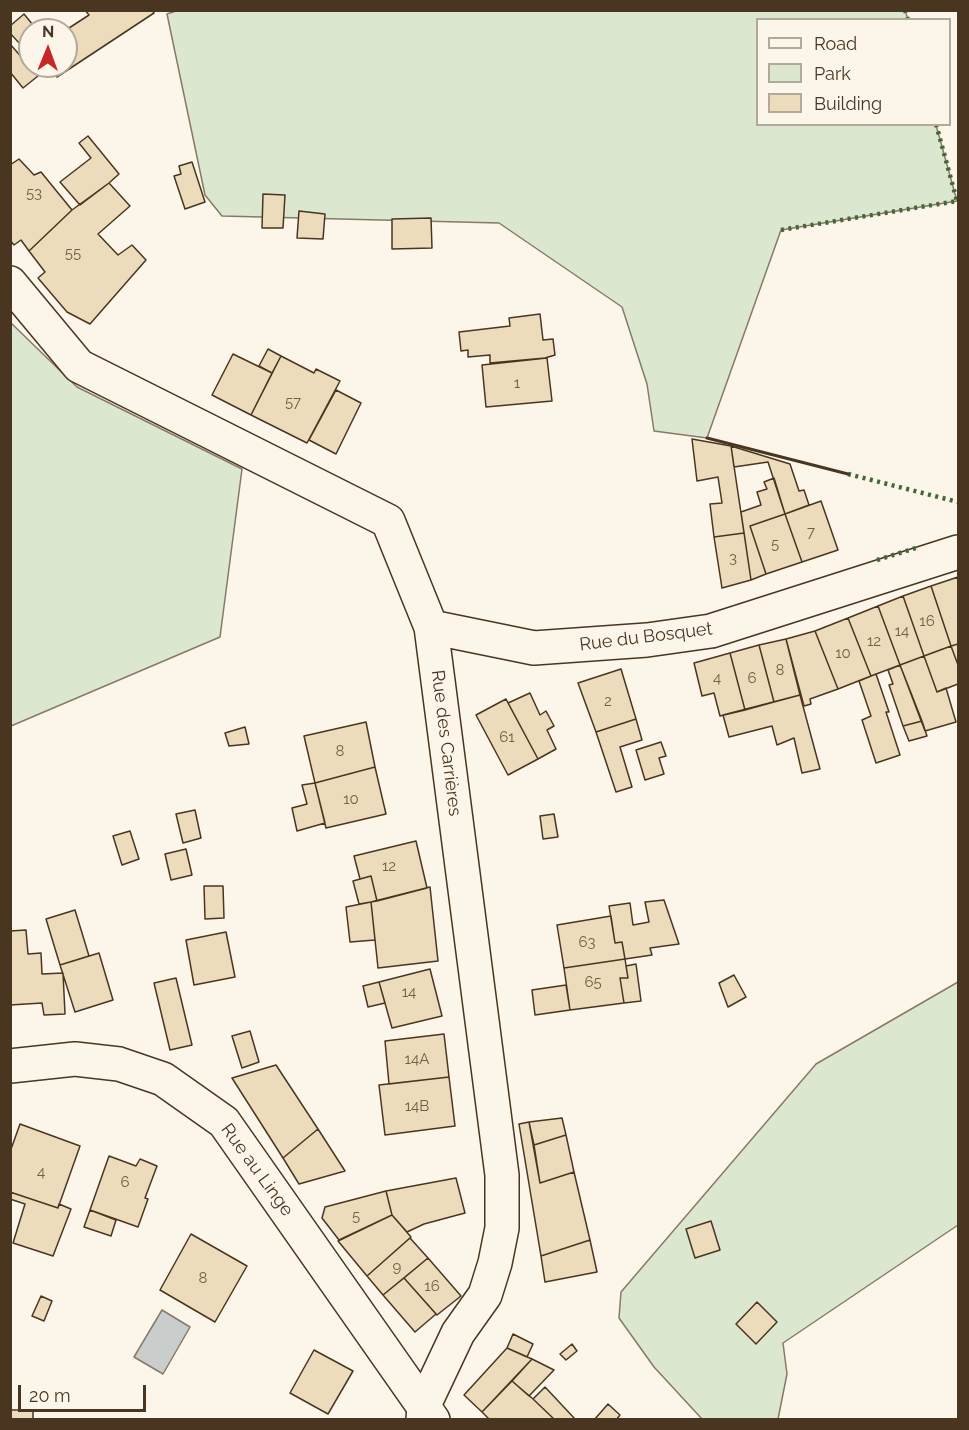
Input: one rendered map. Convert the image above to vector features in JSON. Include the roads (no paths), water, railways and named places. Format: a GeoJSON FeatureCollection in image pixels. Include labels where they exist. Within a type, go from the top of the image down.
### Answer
{"type":"FeatureCollection","features":[{"type":"Feature","properties":{"kind":"street","name":"Rue des Carrières"},"geometry":{"type":"LineString","coordinates":[[10,283],[80,366],[388,521],[431,627],[502,1175],[502,1228],[495,1263],[485,1295],[458,1333],[427,1415]]}},
{"type":"Feature","properties":{"kind":"street","name":"Rue du Bosquet"},"geometry":{"type":"LineString","coordinates":[[431,627],[534,648],[647,640],[711,631],[958,552]]}},
{"type":"Feature","properties":{"kind":"street","name":"Rue au Linge"},"geometry":{"type":"LineString","coordinates":[[10,1066],[75,1059],[119,1064],[163,1079],[224,1122],[427,1415]]}}]}
